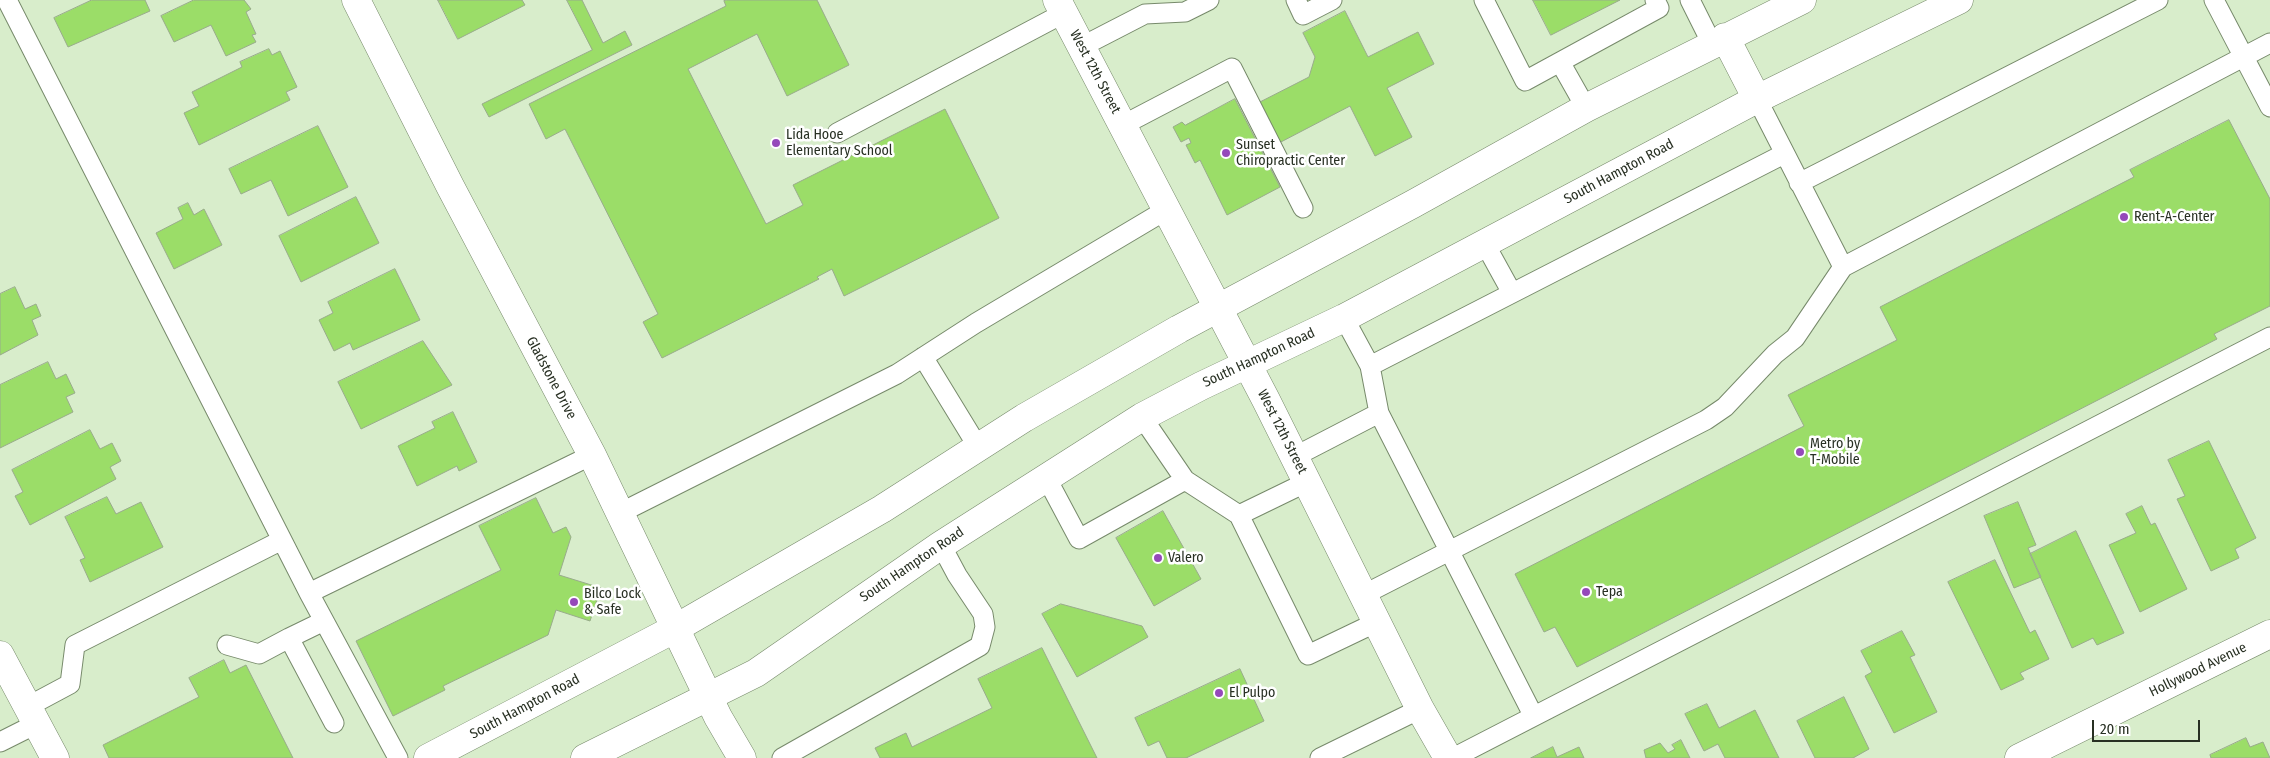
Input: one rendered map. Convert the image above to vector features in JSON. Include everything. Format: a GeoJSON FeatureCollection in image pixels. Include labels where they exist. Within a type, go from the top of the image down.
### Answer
{"type":"FeatureCollection","features":[{"type":"Feature","properties":{"kind":"main road","name":"Gladstone Drive"},"geometry":{"type":"LineString","coordinates":[[356,0],[450,186],[592,455],[709,696],[742,758]]}},
{"type":"Feature","properties":{"kind":"main road","name":"South Hampton Road"},"geometry":{"type":"LineString","coordinates":[[428,758],[676,628],[882,509],[1032,413],[1218,309],[1586,108],[1718,40],[1802,0]]}},
{"type":"Feature","properties":{"kind":"main road","name":"South Hampton Road"},"geometry":{"type":"LineString","coordinates":[[585,758],[756,673],[941,545],[1142,417],[1246,364],[1344,318],[1757,99],[1959,0]]}},
{"type":"Feature","properties":{"kind":"main road","name":"West 12th Street"},"geometry":{"type":"LineString","coordinates":[[1061,7],[1307,482],[1420,709],[1448,758]]}},
{"type":"Feature","properties":{"kind":"main road"},"geometry":{"type":"LineString","coordinates":[[1718,40],[1757,99]]}},
{"type":"Feature","properties":{"kind":"main road","name":"Hollywood Avenue"},"geometry":{"type":"LineString","coordinates":[[2019,758],[2270,634]]}},
{"type":"Feature","properties":{"kind":"main road"},"geometry":{"type":"LineString","coordinates":[[0,655],[54,758]]}},
{"type":"Feature","properties":{"kind":"lane"},"geometry":{"type":"LineString","coordinates":[[7,0],[309,593],[398,758]]}},
{"type":"Feature","properties":{"kind":"lane"},"geometry":{"type":"LineString","coordinates":[[1082,47],[1145,14],[1185,12],[1209,0]]}},
{"type":"Feature","properties":{"kind":"lane"},"geometry":{"type":"LineString","coordinates":[[1296,0],[1303,15],[1332,0]]}},
{"type":"Feature","properties":{"kind":"lane"},"geometry":{"type":"LineString","coordinates":[[1484,0],[1525,81],[1659,8],[1655,0]]}},
{"type":"Feature","properties":{"kind":"lane"},"geometry":{"type":"LineString","coordinates":[[1690,0],[1718,40]]}},
{"type":"Feature","properties":{"kind":"lane"},"geometry":{"type":"LineString","coordinates":[[1799,183],[2158,0]]}},
{"type":"Feature","properties":{"kind":"lane"},"geometry":{"type":"LineString","coordinates":[[2214,0],[2270,107]]}},
{"type":"Feature","properties":{"kind":"lane"},"geometry":{"type":"LineString","coordinates":[[837,133],[1061,7]]}},
{"type":"Feature","properties":{"kind":"lane"},"geometry":{"type":"LineString","coordinates":[[1363,595],[1706,420],[1725,406],[1775,354],[1795,338],[1843,267],[2270,43]]}},
{"type":"Feature","properties":{"kind":"lane"},"geometry":{"type":"LineString","coordinates":[[1560,62],[1586,108]]}},
{"type":"Feature","properties":{"kind":"lane"},"geometry":{"type":"LineString","coordinates":[[1123,125],[1232,68],[1303,208]]}},
{"type":"Feature","properties":{"kind":"lane"},"geometry":{"type":"LineString","coordinates":[[1757,99],[1843,267]]}},
{"type":"Feature","properties":{"kind":"lane"},"geometry":{"type":"LineString","coordinates":[[1370,366],[1784,154]]}},
{"type":"Feature","properties":{"kind":"lane"},"geometry":{"type":"LineString","coordinates":[[620,513],[898,374],[1166,210]]}},
{"type":"Feature","properties":{"kind":"lane"},"geometry":{"type":"LineString","coordinates":[[1485,244],[1512,293]]}},
{"type":"Feature","properties":{"kind":"lane"},"geometry":{"type":"LineString","coordinates":[[1344,318],[1370,366],[1379,414],[1533,715]]}},
{"type":"Feature","properties":{"kind":"lane"},"geometry":{"type":"LineString","coordinates":[[1453,758],[1533,715],[2270,338]]}},
{"type":"Feature","properties":{"kind":"lane"},"geometry":{"type":"LineString","coordinates":[[923,357],[978,447]]}},
{"type":"Feature","properties":{"kind":"lane"},"geometry":{"type":"LineString","coordinates":[[1294,457],[1379,414]]}},
{"type":"Feature","properties":{"kind":"lane"},"geometry":{"type":"LineString","coordinates":[[1142,417],[1185,480],[1239,515],[1308,655],[1377,622]]}},
{"type":"Feature","properties":{"kind":"lane"},"geometry":{"type":"LineString","coordinates":[[309,593],[592,455]]}},
{"type":"Feature","properties":{"kind":"lane"},"geometry":{"type":"LineString","coordinates":[[1046,477],[1079,539],[1185,480]]}},
{"type":"Feature","properties":{"kind":"lane"},"geometry":{"type":"LineString","coordinates":[[1239,515],[1307,482]]}},
{"type":"Feature","properties":{"kind":"lane"},"geometry":{"type":"LineString","coordinates":[[0,742],[70,684],[75,645],[282,540]]}},
{"type":"Feature","properties":{"kind":"lane"},"geometry":{"type":"LineString","coordinates":[[782,758],[980,646],[985,627],[983,614],[941,545]]}},
{"type":"Feature","properties":{"kind":"lane"},"geometry":{"type":"LineString","coordinates":[[227,645],[258,654],[324,621]]}},
{"type":"Feature","properties":{"kind":"lane"},"geometry":{"type":"LineString","coordinates":[[289,638],[334,723]]}},
{"type":"Feature","properties":{"kind":"lane"},"geometry":{"type":"LineString","coordinates":[[1320,758],[1420,709]]}},
{"type":"Feature","properties":{"kind":"building"},"geometry":{"type":"Polygon","coordinates":[[[92,0],[145,0],[150,11],[68,47],[54,18],[92,0]]]}},
{"type":"Feature","properties":{"kind":"building"},"geometry":{"type":"Polygon","coordinates":[[[194,0],[244,0],[251,9],[246,12],[256,34],[252,35],[256,42],[226,56],[211,25],[174,42],[161,16],[194,0]]]}},
{"type":"Feature","properties":{"kind":"building"},"geometry":{"type":"Polygon","coordinates":[[[438,0],[522,0],[525,5],[458,39],[438,0]]]}},
{"type":"Feature","properties":{"kind":"building"},"geometry":{"type":"Polygon","coordinates":[[[567,0],[582,0],[603,43],[625,31],[632,45],[489,117],[482,104],[592,50],[567,0]]]}},
{"type":"Feature","properties":{"kind":"building"},"geometry":{"type":"Polygon","coordinates":[[[817,0],[849,65],[787,96],[757,34],[688,69],[766,224],[803,205],[793,185],[945,109],[999,218],[844,296],[832,269],[817,277],[819,279],[662,358],[643,322],[658,314],[565,129],[546,139],[529,104],[726,6],[724,1],[817,0]]]}},
{"type":"Feature","properties":{"kind":"building"},"geometry":{"type":"Polygon","coordinates":[[[1533,0],[1620,0],[1551,35],[1533,0]]]}},
{"type":"Feature","properties":{"kind":"building"},"geometry":{"type":"Polygon","coordinates":[[[1345,11],[1368,57],[1418,32],[1434,64],[1387,88],[1412,137],[1375,156],[1350,106],[1277,144],[1256,104],[1309,77],[1315,57],[1303,33],[1345,11]]]}},
{"type":"Feature","properties":{"kind":"building"},"geometry":{"type":"Polygon","coordinates":[[[269,49],[272,55],[280,51],[297,87],[286,92],[290,100],[199,145],[184,113],[199,106],[192,92],[242,67],[240,62],[269,49]]]}},
{"type":"Feature","properties":{"kind":"building","name":"Sunset Chiropractic Center"},"geometry":{"type":"Polygon","coordinates":[[[1235,99],[1280,187],[1227,215],[1200,160],[1195,163],[1186,145],[1191,143],[1189,138],[1181,142],[1173,127],[1182,122],[1185,125],[1235,99]]]}},
{"type":"Feature","properties":{"kind":"building"},"geometry":{"type":"Polygon","coordinates":[[[2229,120],[2270,199],[2270,306],[2214,334],[2217,339],[1577,667],[1555,627],[1544,632],[1515,574],[1804,426],[1788,395],[1897,340],[1880,307],[2134,177],[2130,170],[2229,120]]]}},
{"type":"Feature","properties":{"kind":"building"},"geometry":{"type":"Polygon","coordinates":[[[318,126],[348,187],[288,216],[271,180],[241,194],[229,169],[318,126]]]}},
{"type":"Feature","properties":{"kind":"building"},"geometry":{"type":"Polygon","coordinates":[[[356,197],[379,243],[301,282],[279,236],[356,197]]]}},
{"type":"Feature","properties":{"kind":"building"},"geometry":{"type":"Polygon","coordinates":[[[188,203],[194,215],[204,209],[222,245],[174,269],[156,233],[183,219],[178,208],[188,203]]]}},
{"type":"Feature","properties":{"kind":"building"},"geometry":{"type":"Polygon","coordinates":[[[395,269],[420,320],[353,350],[350,343],[334,351],[319,320],[333,313],[328,302],[395,269]]]}},
{"type":"Feature","properties":{"kind":"building"},"geometry":{"type":"Polygon","coordinates":[[[15,287],[25,309],[36,304],[41,316],[32,320],[38,335],[0,355],[0,294],[15,287]]]}},
{"type":"Feature","properties":{"kind":"building"},"geometry":{"type":"Polygon","coordinates":[[[423,341],[452,385],[361,429],[338,382],[423,341]]]}},
{"type":"Feature","properties":{"kind":"building"},"geometry":{"type":"Polygon","coordinates":[[[48,362],[56,379],[66,374],[75,393],[66,397],[73,412],[0,448],[0,385],[48,362]]]}},
{"type":"Feature","properties":{"kind":"building"},"geometry":{"type":"Polygon","coordinates":[[[453,412],[477,462],[459,471],[457,466],[417,486],[398,446],[435,428],[432,422],[453,412]]]}},
{"type":"Feature","properties":{"kind":"building"},"geometry":{"type":"Polygon","coordinates":[[[90,430],[100,449],[112,443],[121,461],[110,467],[116,479],[30,525],[15,496],[23,492],[12,470],[90,430]]]}},
{"type":"Feature","properties":{"kind":"building"},"geometry":{"type":"Polygon","coordinates":[[[2209,441],[2256,538],[2235,549],[2239,558],[2211,571],[2177,499],[2185,496],[2168,460],[2209,441]]]}},
{"type":"Feature","properties":{"kind":"building"},"geometry":{"type":"Polygon","coordinates":[[[107,497],[116,514],[141,502],[163,547],[90,582],[80,560],[85,558],[65,517],[107,497]]]}},
{"type":"Feature","properties":{"kind":"building"},"geometry":{"type":"Polygon","coordinates":[[[536,498],[553,533],[566,527],[571,537],[559,575],[601,588],[590,621],[556,610],[548,635],[443,686],[445,690],[393,716],[356,641],[501,570],[479,526],[536,498]]]}},
{"type":"Feature","properties":{"kind":"building"},"geometry":{"type":"Polygon","coordinates":[[[2018,502],[2036,545],[2028,548],[2041,577],[2014,588],[1984,516],[2018,502]]]}},
{"type":"Feature","properties":{"kind":"building"},"geometry":{"type":"Polygon","coordinates":[[[2142,506],[2151,525],[2155,523],[2187,589],[2140,612],[2109,545],[2136,533],[2126,514],[2142,506]]]}},
{"type":"Feature","properties":{"kind":"building","name":"Valero"},"geometry":{"type":"Polygon","coordinates":[[[1163,511],[1201,579],[1154,606],[1116,538],[1163,511]]]}},
{"type":"Feature","properties":{"kind":"building"},"geometry":{"type":"Polygon","coordinates":[[[2076,531],[2124,633],[2097,645],[2093,638],[2072,648],[2030,554],[2076,531]]]}},
{"type":"Feature","properties":{"kind":"building"},"geometry":{"type":"Polygon","coordinates":[[[1995,560],[2030,633],[2035,630],[2049,659],[2020,673],[2024,679],[2001,690],[1948,582],[1995,560]]]}},
{"type":"Feature","properties":{"kind":"building"},"geometry":{"type":"Polygon","coordinates":[[[1061,604],[1142,626],[1148,637],[1077,677],[1042,614],[1061,604]]]}},
{"type":"Feature","properties":{"kind":"building"},"geometry":{"type":"Polygon","coordinates":[[[1902,631],[1915,655],[1910,657],[1937,712],[1894,733],[1865,676],[1872,672],[1861,651],[1902,631]]]}},
{"type":"Feature","properties":{"kind":"building"},"geometry":{"type":"Polygon","coordinates":[[[1042,648],[1097,758],[880,758],[875,748],[906,733],[912,747],[992,708],[978,679],[1042,648]]]}},
{"type":"Feature","properties":{"kind":"building"},"geometry":{"type":"Polygon","coordinates":[[[224,660],[230,673],[246,665],[293,758],[109,758],[103,745],[199,697],[189,678],[224,660]]]}},
{"type":"Feature","properties":{"kind":"building","name":"El Pulpo"},"geometry":{"type":"Polygon","coordinates":[[[1240,669],[1264,721],[1186,758],[1167,758],[1159,741],[1148,746],[1135,718],[1240,669]]]}},
{"type":"Feature","properties":{"kind":"building"},"geometry":{"type":"Polygon","coordinates":[[[1844,697],[1869,749],[1853,758],[1815,758],[1797,721],[1844,697]]]}},
{"type":"Feature","properties":{"kind":"building"},"geometry":{"type":"Polygon","coordinates":[[[1707,704],[1719,728],[1755,710],[1779,758],[1725,758],[1718,744],[1704,751],[1685,714],[1707,704]]]}},
{"type":"Feature","properties":{"kind":"building"},"geometry":{"type":"Polygon","coordinates":[[[2246,738],[2250,747],[2263,742],[2270,758],[2211,758],[2210,755],[2246,738]]]}},
{"type":"Feature","properties":{"kind":"building"},"geometry":{"type":"Polygon","coordinates":[[[1681,740],[1690,758],[1646,758],[1644,750],[1660,743],[1668,753],[1675,749],[1672,745],[1681,740]]]}},
{"type":"Feature","properties":{"kind":"building"},"geometry":{"type":"Polygon","coordinates":[[[1553,747],[1557,757],[1579,747],[1584,758],[1531,758],[1553,747]]]}},
{"type":"Feature","properties":{"kind":"place","name":"Lida Hooe Elementary School"},"geometry":{"type":"Point","coordinates":[776,143]}},
{"type":"Feature","properties":{"kind":"place","name":"Sunset Chiropractic Center"},"geometry":{"type":"Point","coordinates":[1226,153]}},
{"type":"Feature","properties":{"kind":"place","name":"Rent-A-Center"},"geometry":{"type":"Point","coordinates":[2124,217]}},
{"type":"Feature","properties":{"kind":"place","name":"Metro by T-Mobile"},"geometry":{"type":"Point","coordinates":[1800,452]}},
{"type":"Feature","properties":{"kind":"place","name":"Valero"},"geometry":{"type":"Point","coordinates":[1158,558]}},
{"type":"Feature","properties":{"kind":"place","name":"Tepa"},"geometry":{"type":"Point","coordinates":[1586,592]}},
{"type":"Feature","properties":{"kind":"place","name":"Bilco Lock & Safe"},"geometry":{"type":"Point","coordinates":[574,602]}},
{"type":"Feature","properties":{"kind":"place","name":"El Pulpo"},"geometry":{"type":"Point","coordinates":[1219,693]}}]}
